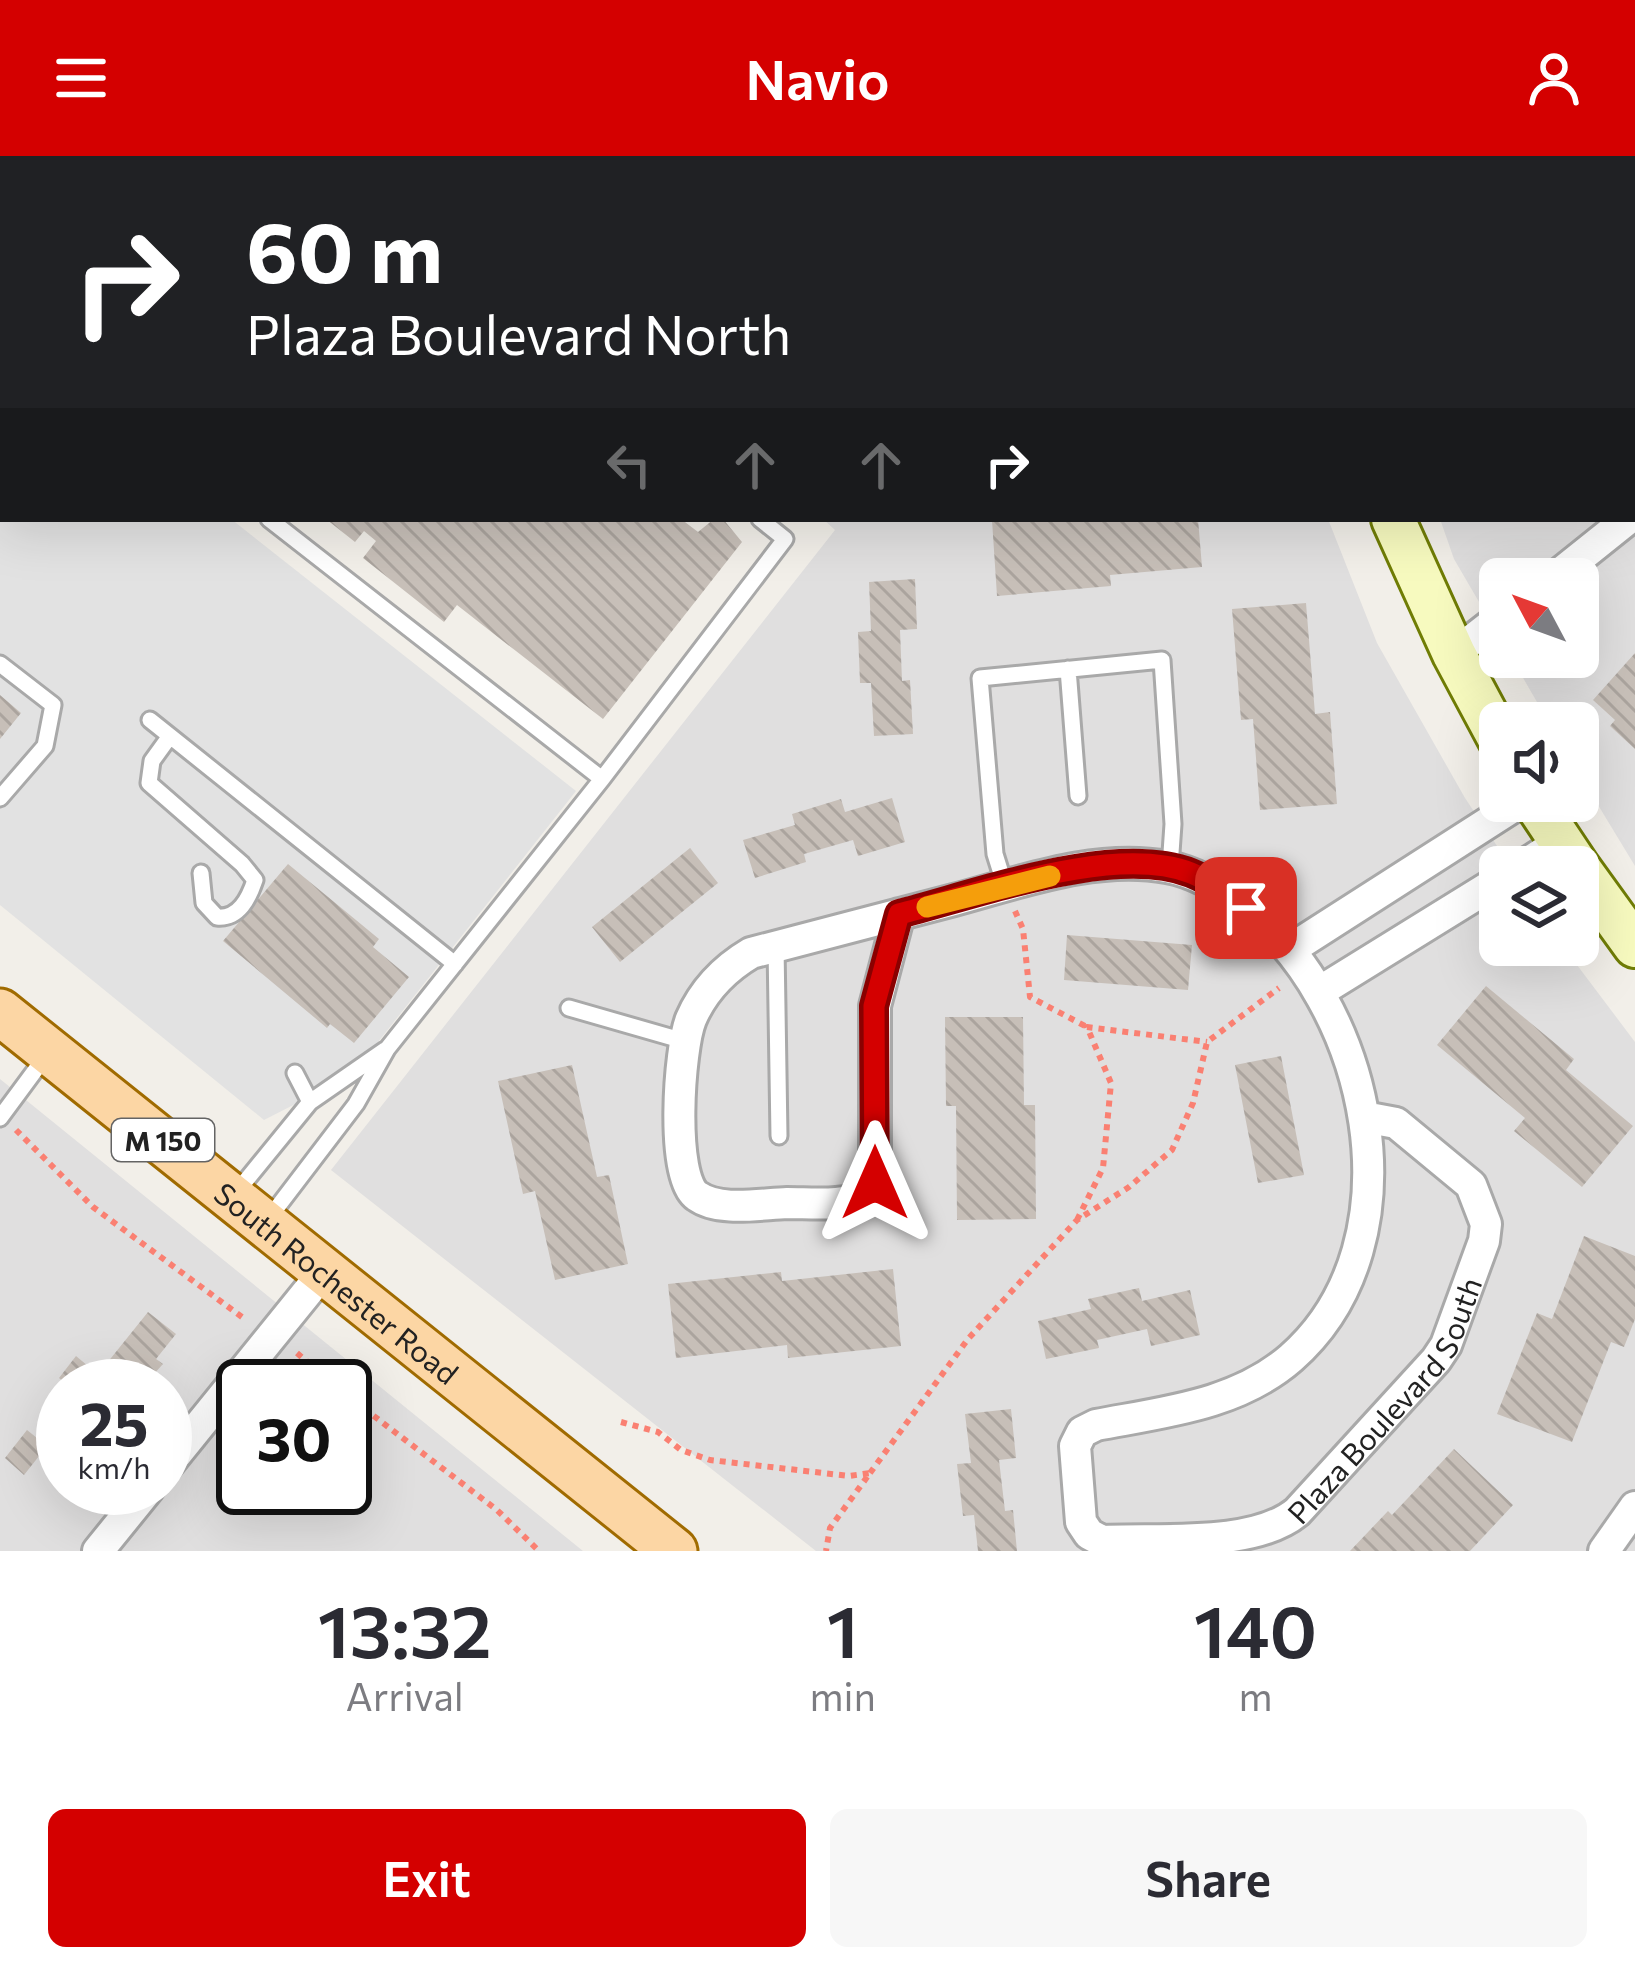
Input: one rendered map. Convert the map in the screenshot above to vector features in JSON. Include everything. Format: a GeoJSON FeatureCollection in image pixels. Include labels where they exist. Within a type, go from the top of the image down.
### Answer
{"type":"FeatureCollection","features":[{"type":"Feature","properties":{"kind":"main road","name":"South Rochester Road"},"geometry":{"type":"LineString","coordinates":[[0,1012],[674,1551]]}},
{"type":"Feature","properties":{"kind":"street"},"geometry":{"type":"LineString","coordinates":[[1394,522],[1480,702]]}},
{"type":"Feature","properties":{"kind":"street"},"geometry":{"type":"LineString","coordinates":[[1581,558],[1629,524]]}},
{"type":"Feature","properties":{"kind":"street"},"geometry":{"type":"LineString","coordinates":[[1454,654],[1479,634]]}},
{"type":"Feature","properties":{"kind":"street"},"geometry":{"type":"LineString","coordinates":[[1306,970],[1495,822]]}},
{"type":"Feature","properties":{"kind":"street"},"geometry":{"type":"LineString","coordinates":[[899,914],[874,1006],[875,1183],[868,1196],[837,1203],[712,1204],[693,1195],[684,1180],[682,1161],[684,1040],[695,1010],[720,974],[752,952],[1005,886],[1107,863],[1170,867],[1220,888],[1270,927],[1306,970]]}},
{"type":"Feature","properties":{"kind":"street"},"geometry":{"type":"LineString","coordinates":[[1306,970],[1479,890]]}},
{"type":"Feature","properties":{"kind":"street"},"geometry":{"type":"LineString","coordinates":[[1599,896],[1635,946]]}},
{"type":"Feature","properties":{"kind":"street","name":"Plaza Boulevard South"},"geometry":{"type":"LineString","coordinates":[[1306,970],[1357,1074],[1364,1118],[1367,1207],[1350,1272],[1311,1338],[1289,1360],[1246,1387],[1203,1404],[1096,1425],[1082,1432],[1075,1446],[1081,1522],[1089,1534],[1102,1540],[1254,1533],[1279,1526],[1446,1345],[1484,1241],[1482,1209],[1471,1185],[1396,1123],[1364,1118]]}},
{"type":"Feature","properties":{"kind":"street"},"geometry":{"type":"LineString","coordinates":[[192,1435],[326,1269]]}},
{"type":"Feature","properties":{"kind":"street"},"geometry":{"type":"LineString","coordinates":[[1604,1551],[1635,1507]]}},
{"type":"Feature","properties":{"kind":"street"},"geometry":{"type":"LineString","coordinates":[[98,1551],[127,1515]]}},
{"type":"Feature","properties":{"kind":"lane"},"geometry":{"type":"LineString","coordinates":[[272,522],[602,779]]}},
{"type":"Feature","properties":{"kind":"lane"},"geometry":{"type":"LineString","coordinates":[[250,1209],[356,1104],[387,1049],[785,539],[764,522]]}},
{"type":"Feature","properties":{"kind":"lane"},"geometry":{"type":"LineString","coordinates":[[1005,886],[995,854],[980,678],[1162,660],[1173,824],[1170,867]]}},
{"type":"Feature","properties":{"kind":"lane"},"geometry":{"type":"LineString","coordinates":[[0,664],[53,705],[45,746],[0,798]]}},
{"type":"Feature","properties":{"kind":"lane"},"geometry":{"type":"LineString","coordinates":[[1068,669],[1078,796]]}},
{"type":"Feature","properties":{"kind":"lane"},"geometry":{"type":"LineString","coordinates":[[149,720],[455,964]]}},
{"type":"Feature","properties":{"kind":"lane"},"geometry":{"type":"LineString","coordinates":[[170,736],[152,761],[149,783],[242,864],[255,880],[250,897],[227,918],[217,917],[204,903],[201,873]]}},
{"type":"Feature","properties":{"kind":"lane"},"geometry":{"type":"LineString","coordinates":[[776,946],[779,1136]]}},
{"type":"Feature","properties":{"kind":"lane"},"geometry":{"type":"LineString","coordinates":[[568,1008],[684,1040]]}},
{"type":"Feature","properties":{"kind":"lane"},"geometry":{"type":"LineString","coordinates":[[250,1209],[310,1102],[387,1049]]}},
{"type":"Feature","properties":{"kind":"lane"},"geometry":{"type":"LineString","coordinates":[[1,1117],[50,1051]]}},
{"type":"Feature","properties":{"kind":"lane"},"geometry":{"type":"LineString","coordinates":[[295,1073],[310,1102]]}},
{"type":"Feature","properties":{"kind":"path"},"geometry":{"type":"LineString","coordinates":[[1005,886],[1023,929],[1030,997],[1087,1027],[1207,1042]]}},
{"type":"Feature","properties":{"kind":"path"},"geometry":{"type":"LineString","coordinates":[[826,1551],[830,1528],[968,1339],[1077,1220],[1129,1187],[1172,1150],[1193,1102],[1207,1042],[1306,970]]}},
{"type":"Feature","properties":{"kind":"path"},"geometry":{"type":"LineString","coordinates":[[1077,1220],[1103,1168],[1111,1083],[1087,1027]]}},
{"type":"Feature","properties":{"kind":"path"},"geometry":{"type":"LineString","coordinates":[[1,1117],[93,1207],[303,1359]]}},
{"type":"Feature","properties":{"kind":"path"},"geometry":{"type":"LineString","coordinates":[[372,1415],[497,1510],[539,1551]]}},
{"type":"Feature","properties":{"kind":"path"},"geometry":{"type":"LineString","coordinates":[[621,1422],[658,1432],[681,1450],[710,1460],[849,1476],[870,1474]]}},
{"type":"Feature","properties":{"kind":"shaded area"},"geometry":{"type":"Polygon","coordinates":[[[0,522],[235,522],[576,791],[352,1075],[264,1120],[0,905],[0,522]]]}},
{"type":"Feature","properties":{"kind":"shaded area"},"geometry":{"type":"Polygon","coordinates":[[[826,522],[1329,522],[1377,643],[1497,846],[1479,846],[1479,966],[1578,966],[1635,1042],[1635,1551],[816,1551],[331,1170],[835,530],[826,522]]]}},
{"type":"Feature","properties":{"kind":"shaded area"},"geometry":{"type":"Polygon","coordinates":[[[1441,522],[1635,522],[1635,866],[1599,807],[1599,702],[1537,702],[1523,678],[1599,678],[1599,558],[1479,558],[1479,602],[1454,559],[1441,522]]]}},
{"type":"Feature","properties":{"kind":"shaded area"},"geometry":{"type":"Polygon","coordinates":[[[0,1079],[346,1359],[216,1359],[216,1515],[372,1515],[372,1380],[583,1551],[0,1551],[0,1079]]]}},
{"type":"Feature","properties":{"kind":"building"},"geometry":{"type":"Polygon","coordinates":[[[330,522],[685,522],[698,532],[710,522],[725,522],[742,542],[603,719],[457,605],[444,622],[363,558],[376,541],[364,531],[355,542],[330,522]]]}},
{"type":"Feature","properties":{"kind":"building"},"geometry":{"type":"Polygon","coordinates":[[[992,522],[1198,522],[1202,567],[1110,575],[1111,586],[997,596],[992,522]]]}},
{"type":"Feature","properties":{"kind":"building"},"geometry":{"type":"Polygon","coordinates":[[[915,579],[917,629],[900,630],[902,681],[910,680],[913,734],[874,736],[871,683],[860,683],[858,632],[871,631],[869,582],[915,579]]]}},
{"type":"Feature","properties":{"kind":"building"},"geometry":{"type":"Polygon","coordinates":[[[1306,603],[1315,714],[1330,712],[1337,804],[1260,810],[1253,719],[1241,720],[1232,609],[1306,603]]]}},
{"type":"Feature","properties":{"kind":"building"},"geometry":{"type":"Polygon","coordinates":[[[1635,653],[1635,749],[1610,726],[1615,720],[1593,700],[1635,653]]]}},
{"type":"Feature","properties":{"kind":"building"},"geometry":{"type":"Polygon","coordinates":[[[0,695],[21,713],[0,739],[0,695]]]}},
{"type":"Feature","properties":{"kind":"building"},"geometry":{"type":"Polygon","coordinates":[[[892,798],[905,842],[858,856],[853,840],[804,854],[806,862],[755,878],[743,840],[795,825],[792,814],[841,799],[845,812],[892,798]]]}},
{"type":"Feature","properties":{"kind":"building"},"geometry":{"type":"Polygon","coordinates":[[[690,848],[718,883],[620,962],[592,927],[690,848]]]}},
{"type":"Feature","properties":{"kind":"building"},"geometry":{"type":"Polygon","coordinates":[[[288,864],[379,939],[373,947],[409,977],[354,1043],[330,1024],[327,1028],[223,941],[288,864]]]}},
{"type":"Feature","properties":{"kind":"building"},"geometry":{"type":"Polygon","coordinates":[[[1067,935],[1192,945],[1188,990],[1064,980],[1067,935]]]}},
{"type":"Feature","properties":{"kind":"building"},"geometry":{"type":"Polygon","coordinates":[[[1486,986],[1574,1059],[1566,1070],[1633,1126],[1582,1187],[1514,1131],[1525,1118],[1437,1045],[1486,986]]]}},
{"type":"Feature","properties":{"kind":"building"},"geometry":{"type":"Polygon","coordinates":[[[945,1017],[1023,1017],[1024,1105],[1035,1105],[1036,1219],[957,1220],[956,1106],[946,1106],[945,1017]]]}},
{"type":"Feature","properties":{"kind":"building"},"geometry":{"type":"Polygon","coordinates":[[[1281,1056],[1304,1175],[1258,1183],[1235,1065],[1281,1056]]]}},
{"type":"Feature","properties":{"kind":"building"},"geometry":{"type":"Polygon","coordinates":[[[572,1065],[597,1177],[609,1175],[628,1264],[555,1280],[535,1191],[523,1194],[498,1081],[572,1065]]]}},
{"type":"Feature","properties":{"kind":"building"},"geometry":{"type":"Polygon","coordinates":[[[1584,1236],[1635,1256],[1635,1319],[1624,1347],[1611,1342],[1572,1442],[1497,1414],[1537,1313],[1552,1319],[1584,1236]]]}},
{"type":"Feature","properties":{"kind":"building"},"geometry":{"type":"Polygon","coordinates":[[[893,1269],[901,1346],[788,1358],[787,1345],[676,1358],[668,1284],[781,1272],[782,1281],[893,1269]]]}},
{"type":"Feature","properties":{"kind":"building"},"geometry":{"type":"Polygon","coordinates":[[[1139,1288],[1142,1301],[1190,1290],[1200,1335],[1151,1346],[1147,1329],[1097,1340],[1099,1348],[1046,1359],[1038,1321],[1091,1309],[1088,1299],[1139,1288]]]}},
{"type":"Feature","properties":{"kind":"building"},"geometry":{"type":"Polygon","coordinates":[[[148,1312],[176,1334],[156,1359],[110,1359],[148,1312]]]}},
{"type":"Feature","properties":{"kind":"building"},"geometry":{"type":"Polygon","coordinates":[[[1011,1409],[1016,1458],[999,1460],[1005,1511],[1013,1510],[1017,1551],[978,1551],[974,1515],[963,1516],[957,1464],[971,1463],[965,1414],[1011,1409]]]}},
{"type":"Feature","properties":{"kind":"building"},"geometry":{"type":"Polygon","coordinates":[[[27,1430],[36,1437],[36,1460],[24,1475],[5,1458],[27,1430]]]}},
{"type":"Feature","properties":{"kind":"building"},"geometry":{"type":"Polygon","coordinates":[[[1454,1449],[1513,1505],[1470,1551],[1350,1551],[1388,1511],[1392,1515],[1454,1449]]]}},
{"type":"Feature","properties":{"kind":"slow traffic"},"geometry":{"type":"LineString","coordinates":[[927,907],[1050,876]]}},
{"type":"Feature","properties":{"kind":"route"},"geometry":{"type":"LineString","coordinates":[[875,1183],[874,1006],[899,914],[1107,863],[1144,863],[1192,873],[1246,908]]}}]}
